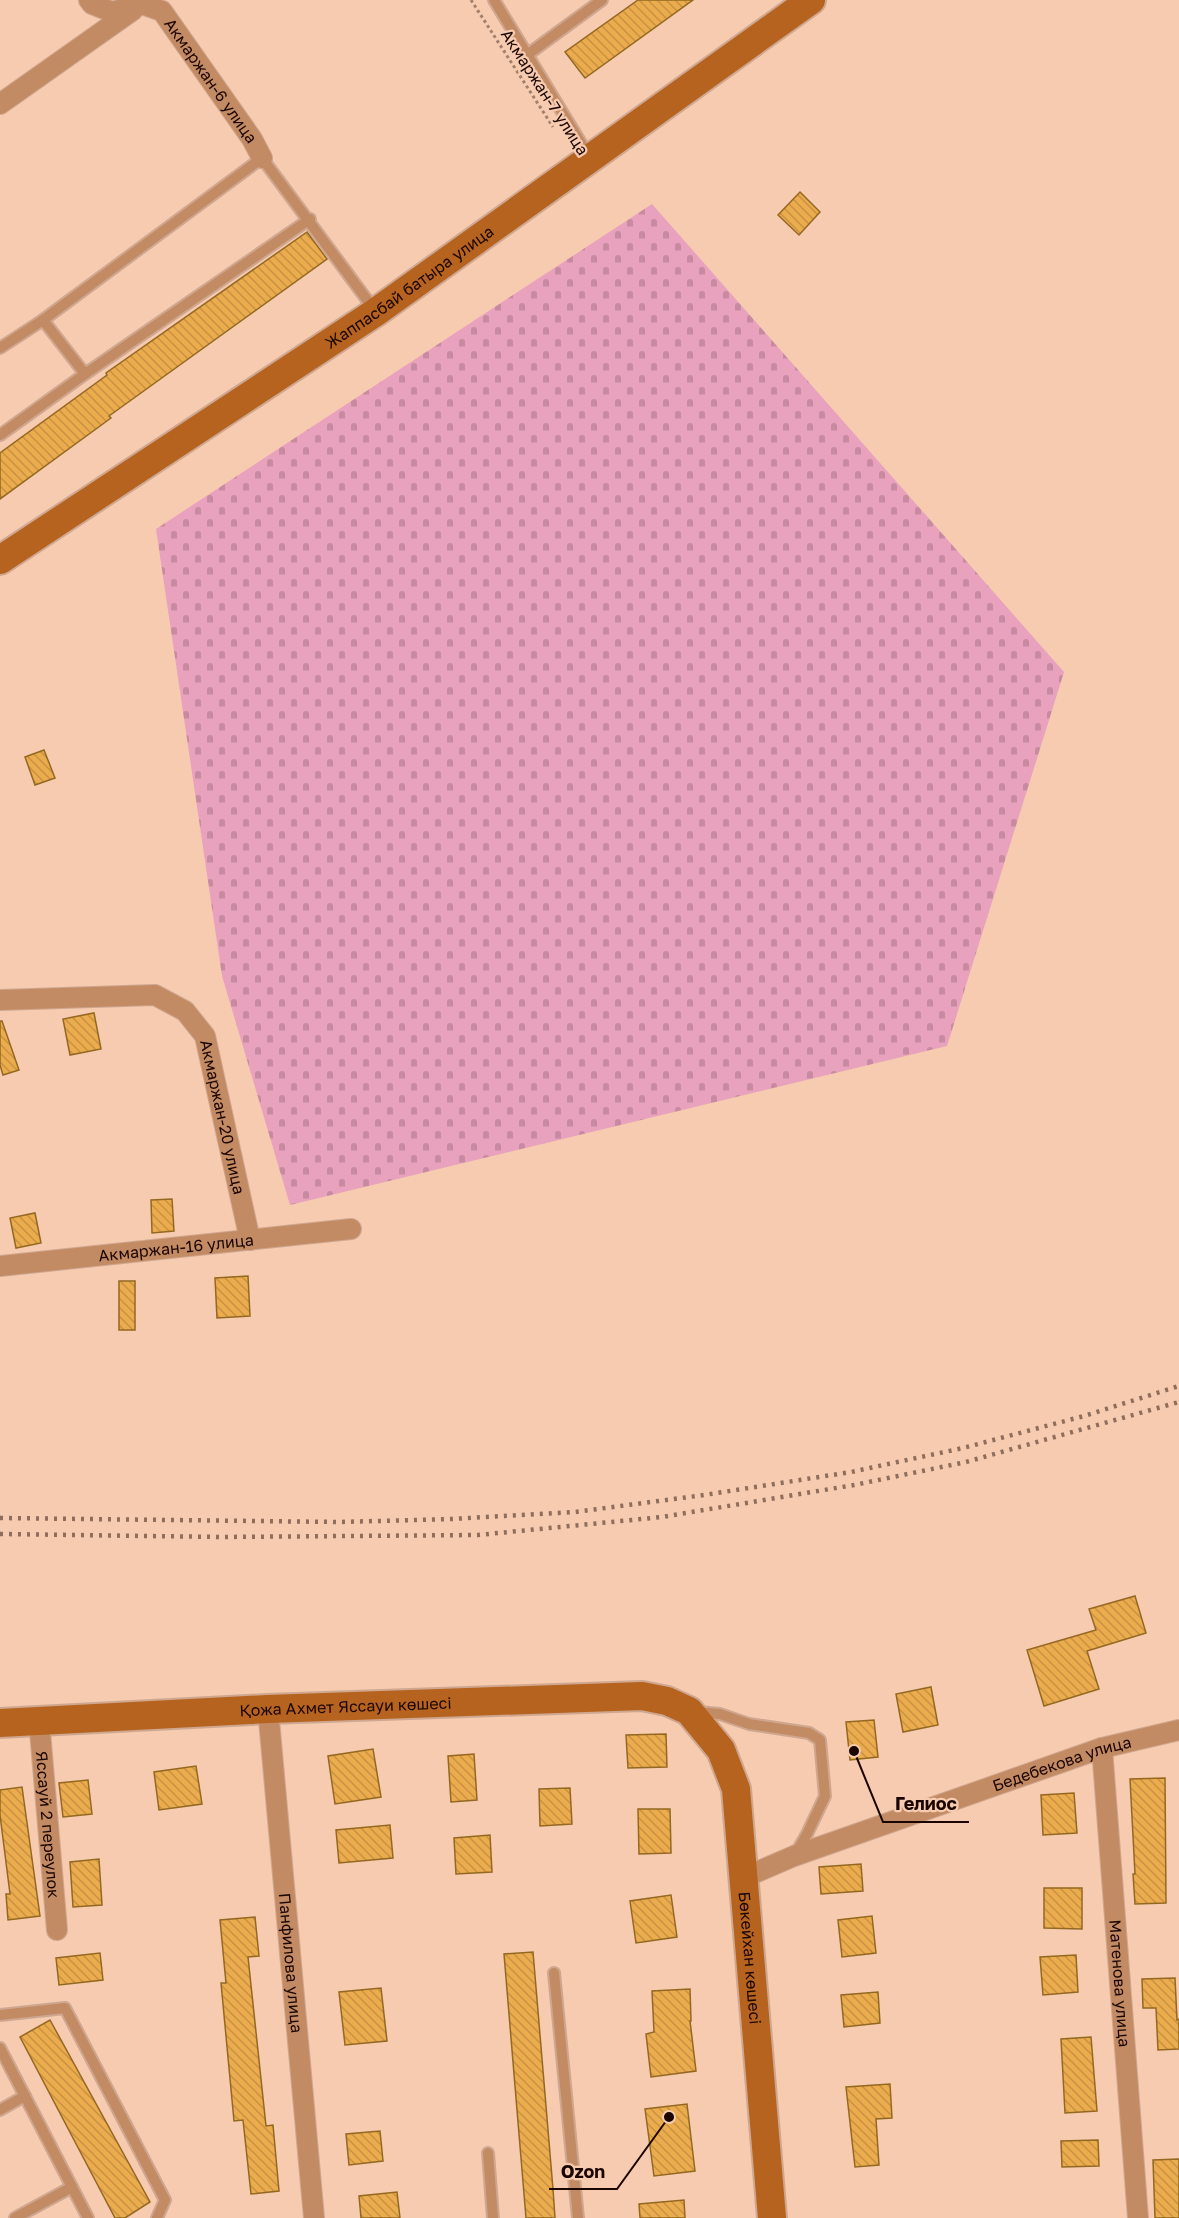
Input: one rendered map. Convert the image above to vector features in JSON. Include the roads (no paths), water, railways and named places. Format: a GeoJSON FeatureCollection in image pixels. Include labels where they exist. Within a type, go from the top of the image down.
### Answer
{"type":"FeatureCollection","features":[{"type":"Feature","properties":{"kind":"street"},"geometry":{"type":"LineString","coordinates":[[89,0],[92,4],[112,12],[144,2]]}},
{"type":"Feature","properties":{"kind":"street","name":"Жаппасбай батыра улица"},"geometry":{"type":"LineString","coordinates":[[0,560],[376,312],[811,0]]}},
{"type":"Feature","properties":{"kind":"street"},"geometry":{"type":"LineString","coordinates":[[0,104],[144,2]]}},
{"type":"Feature","properties":{"kind":"street","name":"Акмаржан-6 улица"},"geometry":{"type":"LineString","coordinates":[[144,2],[162,11],[252,139],[262,158]]}},
{"type":"Feature","properties":{"kind":"street","name":"Акмаржан-20 улица"},"geometry":{"type":"LineString","coordinates":[[0,1000],[155,995],[185,1011],[205,1036],[250,1240]]}},
{"type":"Feature","properties":{"kind":"street","name":"Акмаржан-16 улица"},"geometry":{"type":"LineString","coordinates":[[0,1266],[351,1229]]}},
{"type":"Feature","properties":{"kind":"street","name":"Қожа Ахмет Яссауи көшесі"},"geometry":{"type":"LineString","coordinates":[[0,1723],[268,1709],[642,1696],[667,1701],[689,1711]]}},
{"type":"Feature","properties":{"kind":"street","name":"Панфилова улица"},"geometry":{"type":"LineString","coordinates":[[268,1709],[314,2218]]}},
{"type":"Feature","properties":{"kind":"street","name":"Бөкейхан көшесі"},"geometry":{"type":"LineString","coordinates":[[689,1711],[721,1750],[736,1790],[772,2218]]}},
{"type":"Feature","properties":{"kind":"street","name":"Яссауй 2 переулок"},"geometry":{"type":"LineString","coordinates":[[39,1720],[57,1930]]}},
{"type":"Feature","properties":{"kind":"street","name":"Бедебекова улица"},"geometry":{"type":"LineString","coordinates":[[743,1878],[794,1856],[1102,1748],[1179,1730]]}},
{"type":"Feature","properties":{"kind":"street","name":"Матенова улица"},"geometry":{"type":"LineString","coordinates":[[1102,1748],[1138,2218]]}},
{"type":"Feature","properties":{"kind":"lane"},"geometry":{"type":"LineString","coordinates":[[494,0],[590,158]]}},
{"type":"Feature","properties":{"kind":"lane"},"geometry":{"type":"LineString","coordinates":[[527,55],[602,0]]}},
{"type":"Feature","properties":{"kind":"lane"},"geometry":{"type":"LineString","coordinates":[[0,348],[42,320],[262,158],[310,219],[376,312]]}},
{"type":"Feature","properties":{"kind":"lane"},"geometry":{"type":"LineString","coordinates":[[0,435],[310,219]]}},
{"type":"Feature","properties":{"kind":"lane"},"geometry":{"type":"LineString","coordinates":[[42,320],[85,374]]}},
{"type":"Feature","properties":{"kind":"lane"},"geometry":{"type":"LineString","coordinates":[[689,1711],[720,1714],[749,1724],[809,1733],[820,1740],[825,1796],[794,1856]]}},
{"type":"Feature","properties":{"kind":"lane"},"geometry":{"type":"LineString","coordinates":[[554,1973],[578,2218]]}},
{"type":"Feature","properties":{"kind":"lane"},"geometry":{"type":"LineString","coordinates":[[0,2015],[64,2008],[165,2200],[157,2218]]}},
{"type":"Feature","properties":{"kind":"lane"},"geometry":{"type":"LineString","coordinates":[[0,2048],[88,2218]]}},
{"type":"Feature","properties":{"kind":"lane"},"geometry":{"type":"LineString","coordinates":[[0,2110],[25,2096]]}},
{"type":"Feature","properties":{"kind":"lane"},"geometry":{"type":"LineString","coordinates":[[488,2153],[493,2218]]}},
{"type":"Feature","properties":{"kind":"lane"},"geometry":{"type":"LineString","coordinates":[[15,2218],[72,2187]]}},
{"type":"Feature","properties":{"kind":"railway"},"geometry":{"type":"LineString","coordinates":[[0,1518],[339,1522],[575,1512],[851,1472],[963,1448],[1084,1416],[1179,1386]]}},
{"type":"Feature","properties":{"kind":"railway"},"geometry":{"type":"LineString","coordinates":[[0,1534],[220,1537],[478,1535],[662,1517],[854,1485],[966,1462],[1179,1402]]}},
{"type":"Feature","properties":{"kind":"place","name":"Гелиос"},"geometry":{"type":"Point","coordinates":[854,1751]}},
{"type":"Feature","properties":{"kind":"place","name":"Ozon"},"geometry":{"type":"Point","coordinates":[669,2117]}}]}
